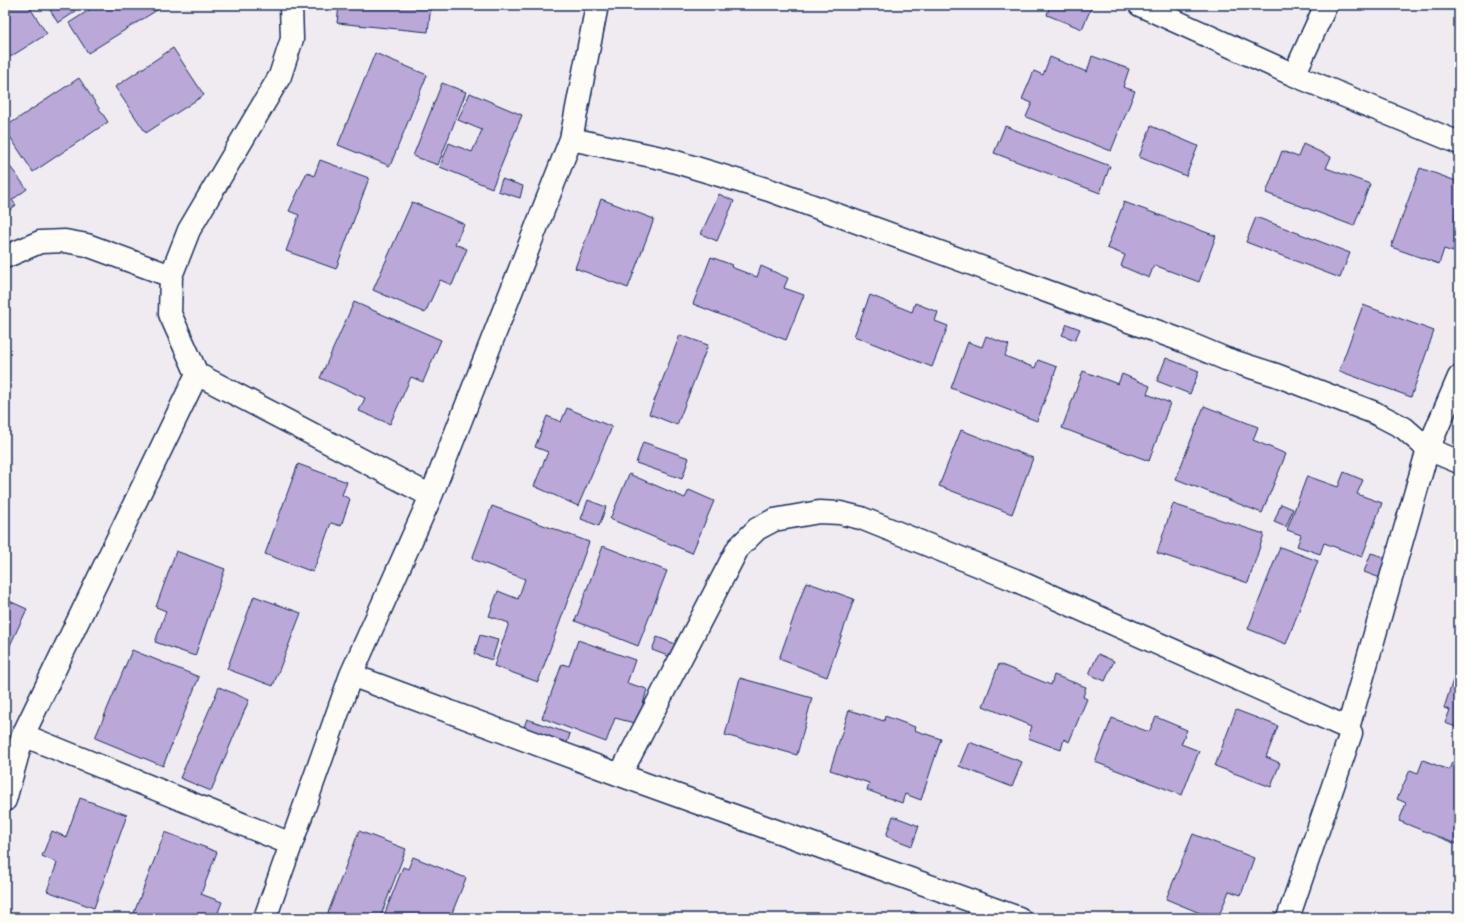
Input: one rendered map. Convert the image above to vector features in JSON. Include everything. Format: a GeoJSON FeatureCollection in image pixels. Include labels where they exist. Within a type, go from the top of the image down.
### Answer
{"type":"FeatureCollection","features":[{"type":"Feature","properties":{"kind":"street"},"geometry":{"type":"LineString","coordinates":[[291,5],[292,39],[280,76],[189,230],[171,276],[170,314],[197,374],[430,496]]}},
{"type":"Feature","properties":{"kind":"street"},"geometry":{"type":"LineString","coordinates":[[265,918],[351,675],[430,496],[571,138],[597,5]]}},
{"type":"Feature","properties":{"kind":"street"},"geometry":{"type":"LineString","coordinates":[[1140,5],[1294,75],[1459,143]]}},
{"type":"Feature","properties":{"kind":"street"},"geometry":{"type":"LineString","coordinates":[[1294,75],[1326,5]]}},
{"type":"Feature","properties":{"kind":"street"},"geometry":{"type":"LineString","coordinates":[[571,138],[666,159],[784,196],[1178,340],[1226,359],[1276,375],[1375,413],[1404,428],[1428,449],[1459,462]]}},
{"type":"Feature","properties":{"kind":"street"},"geometry":{"type":"LineString","coordinates":[[5,257],[40,242],[65,241],[87,245],[171,276]]}},
{"type":"Feature","properties":{"kind":"street"},"geometry":{"type":"LineString","coordinates":[[5,800],[23,735],[197,374]]}},
{"type":"Feature","properties":{"kind":"street"},"geometry":{"type":"LineString","coordinates":[[1348,728],[1428,449],[1459,377]]}},
{"type":"Feature","properties":{"kind":"street"},"geometry":{"type":"LineString","coordinates":[[620,775],[738,548],[757,529],[774,520],[819,512],[840,513],[861,518],[1008,577],[1348,728],[1351,733],[1288,918]]}},
{"type":"Feature","properties":{"kind":"street"},"geometry":{"type":"LineString","coordinates":[[351,675],[620,775],[1018,918]]}},
{"type":"Feature","properties":{"kind":"street"},"geometry":{"type":"LineString","coordinates":[[23,735],[291,844]]}},
{"type":"Feature","properties":{"kind":"building"},"geometry":{"type":"Polygon","coordinates":[[[5,5],[28,5],[47,34],[5,60],[5,5]]]}},
{"type":"Feature","properties":{"kind":"building"},"geometry":{"type":"Polygon","coordinates":[[[47,5],[70,5],[75,12],[58,23],[47,5]]]}},
{"type":"Feature","properties":{"kind":"building"},"geometry":{"type":"Polygon","coordinates":[[[97,5],[161,5],[162,7],[88,53],[69,23],[97,5]]]}},
{"type":"Feature","properties":{"kind":"building"},"geometry":{"type":"Polygon","coordinates":[[[339,5],[431,5],[428,32],[337,23],[339,5]]]}},
{"type":"Feature","properties":{"kind":"building"},"geometry":{"type":"Polygon","coordinates":[[[1050,5],[1092,6],[1082,29],[1047,15],[1050,5]]]}},
{"type":"Feature","properties":{"kind":"building"},"geometry":{"type":"Polygon","coordinates":[[[173,48],[204,95],[146,133],[115,87],[173,48]]]}},
{"type":"Feature","properties":{"kind":"building"},"geometry":{"type":"Polygon","coordinates":[[[375,53],[427,75],[390,166],[338,145],[375,53]]]}},
{"type":"Feature","properties":{"kind":"building"},"geometry":{"type":"Polygon","coordinates":[[[1092,56],[1129,69],[1123,87],[1135,91],[1111,151],[1026,117],[1032,103],[1022,99],[1034,71],[1043,75],[1050,57],[1087,72],[1092,56]]]}},
{"type":"Feature","properties":{"kind":"building"},"geometry":{"type":"Polygon","coordinates":[[[79,78],[108,122],[33,172],[5,127],[79,78]]]}},
{"type":"Feature","properties":{"kind":"building"},"geometry":{"type":"Polygon","coordinates":[[[442,83],[466,92],[438,165],[413,156],[442,83]]]}},
{"type":"Feature","properties":{"kind":"building"},"geometry":{"type":"Polygon","coordinates":[[[470,93],[522,115],[492,188],[440,167],[449,143],[472,152],[482,130],[458,120],[470,93]]]}},
{"type":"Feature","properties":{"kind":"building"},"geometry":{"type":"Polygon","coordinates":[[[1005,126],[1110,166],[1100,193],[994,153],[1005,126]]]}},
{"type":"Feature","properties":{"kind":"building"},"geometry":{"type":"Polygon","coordinates":[[[1151,126],[1198,146],[1186,176],[1139,157],[1151,126]]]}},
{"type":"Feature","properties":{"kind":"building"},"geometry":{"type":"Polygon","coordinates":[[[1303,144],[1331,157],[1326,168],[1370,184],[1354,226],[1266,193],[1282,151],[1298,157],[1303,144]]]}},
{"type":"Feature","properties":{"kind":"building"},"geometry":{"type":"Polygon","coordinates":[[[5,160],[27,189],[12,200],[16,205],[5,214],[5,160]]]}},
{"type":"Feature","properties":{"kind":"building"},"geometry":{"type":"Polygon","coordinates":[[[320,160],[369,178],[336,269],[286,251],[299,215],[289,211],[307,172],[314,176],[320,160]]]}},
{"type":"Feature","properties":{"kind":"building"},"geometry":{"type":"Polygon","coordinates":[[[1420,168],[1459,182],[1459,207],[1455,218],[1459,219],[1459,234],[1453,252],[1444,249],[1439,264],[1391,247],[1420,168]]]}},
{"type":"Feature","properties":{"kind":"building"},"geometry":{"type":"Polygon","coordinates":[[[502,179],[523,186],[520,198],[498,191],[502,179]]]}},
{"type":"Feature","properties":{"kind":"building"},"geometry":{"type":"Polygon","coordinates":[[[719,194],[734,201],[717,241],[701,234],[719,194]]]}},
{"type":"Feature","properties":{"kind":"building"},"geometry":{"type":"Polygon","coordinates":[[[601,199],[654,219],[628,288],[575,268],[601,199]]]}},
{"type":"Feature","properties":{"kind":"building"},"geometry":{"type":"Polygon","coordinates":[[[412,202],[464,224],[455,244],[467,249],[452,285],[440,280],[425,313],[373,290],[412,202]]]}},
{"type":"Feature","properties":{"kind":"building"},"geometry":{"type":"Polygon","coordinates":[[[1124,202],[1216,236],[1199,282],[1154,265],[1149,278],[1121,266],[1125,255],[1107,248],[1124,202]]]}},
{"type":"Feature","properties":{"kind":"building"},"geometry":{"type":"Polygon","coordinates":[[[1256,217],[1350,253],[1340,278],[1246,242],[1256,217]]]}},
{"type":"Feature","properties":{"kind":"building"},"geometry":{"type":"Polygon","coordinates":[[[711,257],[757,277],[761,266],[788,278],[784,288],[804,295],[786,340],[693,304],[711,257]]]}},
{"type":"Feature","properties":{"kind":"building"},"geometry":{"type":"Polygon","coordinates":[[[870,295],[912,312],[915,303],[938,312],[935,321],[948,326],[932,367],[854,336],[870,295]]]}},
{"type":"Feature","properties":{"kind":"building"},"geometry":{"type":"Polygon","coordinates":[[[354,302],[441,340],[423,382],[411,377],[390,424],[359,411],[365,398],[320,378],[354,302]]]}},
{"type":"Feature","properties":{"kind":"building"},"geometry":{"type":"Polygon","coordinates":[[[1363,305],[1434,331],[1411,397],[1339,371],[1363,305]]]}},
{"type":"Feature","properties":{"kind":"building"},"geometry":{"type":"Polygon","coordinates":[[[1067,324],[1080,329],[1075,340],[1062,335],[1067,324]]]}},
{"type":"Feature","properties":{"kind":"building"},"geometry":{"type":"Polygon","coordinates":[[[680,335],[708,345],[677,425],[649,414],[680,335]]]}},
{"type":"Feature","properties":{"kind":"building"},"geometry":{"type":"Polygon","coordinates":[[[986,336],[1009,345],[1005,356],[1035,368],[1038,360],[1057,367],[1037,421],[951,388],[968,342],[982,347],[986,336]]]}},
{"type":"Feature","properties":{"kind":"building"},"geometry":{"type":"Polygon","coordinates":[[[1166,358],[1199,371],[1190,394],[1157,381],[1166,358]]]}},
{"type":"Feature","properties":{"kind":"building"},"geometry":{"type":"Polygon","coordinates":[[[1083,371],[1118,384],[1122,374],[1150,386],[1147,394],[1170,403],[1149,461],[1062,428],[1083,371]]]}},
{"type":"Feature","properties":{"kind":"building"},"geometry":{"type":"Polygon","coordinates":[[[1204,406],[1258,427],[1253,440],[1286,454],[1262,513],[1176,479],[1204,406]]]}},
{"type":"Feature","properties":{"kind":"building"},"geometry":{"type":"Polygon","coordinates":[[[567,408],[612,427],[578,506],[534,486],[548,452],[535,447],[547,416],[561,422],[567,408]]]}},
{"type":"Feature","properties":{"kind":"building"},"geometry":{"type":"Polygon","coordinates":[[[961,430],[1033,458],[1012,514],[939,486],[961,430]]]}},
{"type":"Feature","properties":{"kind":"building"},"geometry":{"type":"Polygon","coordinates":[[[643,442],[689,458],[682,479],[636,463],[643,442]]]}},
{"type":"Feature","properties":{"kind":"building"},"geometry":{"type":"Polygon","coordinates":[[[298,464],[347,482],[342,495],[350,499],[341,526],[331,523],[313,572],[265,554],[298,464]]]}},
{"type":"Feature","properties":{"kind":"building"},"geometry":{"type":"Polygon","coordinates":[[[1344,472],[1363,480],[1357,494],[1382,503],[1362,557],[1324,543],[1320,554],[1297,546],[1301,535],[1287,530],[1307,476],[1338,487],[1344,472]]]}},
{"type":"Feature","properties":{"kind":"building"},"geometry":{"type":"Polygon","coordinates":[[[629,474],[685,498],[689,490],[714,501],[692,553],[610,519],[629,474]]]}},
{"type":"Feature","properties":{"kind":"building"},"geometry":{"type":"Polygon","coordinates":[[[588,500],[606,507],[599,526],[581,519],[588,500]]]}},
{"type":"Feature","properties":{"kind":"building"},"geometry":{"type":"Polygon","coordinates":[[[1173,504],[1264,534],[1248,583],[1157,553],[1173,504]]]}},
{"type":"Feature","properties":{"kind":"building"},"geometry":{"type":"Polygon","coordinates":[[[1281,504],[1293,509],[1286,527],[1274,522],[1281,504]]]}},
{"type":"Feature","properties":{"kind":"building"},"geometry":{"type":"Polygon","coordinates":[[[492,506],[589,542],[538,682],[494,666],[509,623],[489,616],[498,591],[518,599],[525,579],[472,559],[492,506]]]}},
{"type":"Feature","properties":{"kind":"building"},"geometry":{"type":"Polygon","coordinates":[[[603,546],[667,571],[638,646],[575,621],[603,546]]]}},
{"type":"Feature","properties":{"kind":"building"},"geometry":{"type":"Polygon","coordinates":[[[1280,547],[1318,561],[1286,644],[1248,629],[1280,547]]]}},
{"type":"Feature","properties":{"kind":"building"},"geometry":{"type":"Polygon","coordinates":[[[176,551],[225,569],[195,656],[155,642],[166,611],[156,607],[176,551]]]}},
{"type":"Feature","properties":{"kind":"building"},"geometry":{"type":"Polygon","coordinates":[[[1371,553],[1390,559],[1383,579],[1364,572],[1371,553]]]}},
{"type":"Feature","properties":{"kind":"building"},"geometry":{"type":"Polygon","coordinates":[[[806,582],[854,599],[827,677],[779,659],[806,582]]]}},
{"type":"Feature","properties":{"kind":"building"},"geometry":{"type":"Polygon","coordinates":[[[254,596],[301,613],[273,686],[227,669],[254,596]]]}},
{"type":"Feature","properties":{"kind":"building"},"geometry":{"type":"Polygon","coordinates":[[[5,599],[27,609],[5,656],[5,599]]]}},
{"type":"Feature","properties":{"kind":"building"},"geometry":{"type":"Polygon","coordinates":[[[480,635],[498,640],[492,660],[474,654],[480,635]]]}},
{"type":"Feature","properties":{"kind":"building"},"geometry":{"type":"Polygon","coordinates":[[[657,637],[681,646],[676,659],[652,650],[657,637]]]}},
{"type":"Feature","properties":{"kind":"building"},"geometry":{"type":"Polygon","coordinates":[[[578,640],[635,660],[627,683],[647,689],[638,724],[615,718],[606,742],[542,718],[562,664],[569,666],[578,640]]]}},
{"type":"Feature","properties":{"kind":"building"},"geometry":{"type":"Polygon","coordinates":[[[132,650],[199,677],[163,766],[95,738],[132,650]]]}},
{"type":"Feature","properties":{"kind":"building"},"geometry":{"type":"Polygon","coordinates":[[[1098,654],[1114,661],[1105,681],[1089,674],[1098,654]]]}},
{"type":"Feature","properties":{"kind":"building"},"geometry":{"type":"Polygon","coordinates":[[[999,664],[1051,685],[1054,675],[1086,687],[1083,697],[1087,699],[1069,742],[1064,739],[1061,750],[1028,738],[1032,726],[983,706],[999,664]]]}},
{"type":"Feature","properties":{"kind":"building"},"geometry":{"type":"Polygon","coordinates":[[[740,678],[812,698],[797,755],[725,735],[740,678]]]}},
{"type":"Feature","properties":{"kind":"building"},"geometry":{"type":"Polygon","coordinates":[[[1453,680],[1459,682],[1459,728],[1445,723],[1450,710],[1444,708],[1453,680]]]}},
{"type":"Feature","properties":{"kind":"building"},"geometry":{"type":"Polygon","coordinates":[[[219,687],[249,700],[211,791],[180,778],[219,687]]]}},
{"type":"Feature","properties":{"kind":"building"},"geometry":{"type":"Polygon","coordinates":[[[849,710],[884,721],[885,716],[915,727],[914,730],[941,739],[921,800],[905,794],[902,803],[867,790],[869,783],[830,770],[849,710]]]}},
{"type":"Feature","properties":{"kind":"building"},"geometry":{"type":"Polygon","coordinates":[[[1236,710],[1278,726],[1266,757],[1280,763],[1271,787],[1215,766],[1236,710]]]}},
{"type":"Feature","properties":{"kind":"building"},"geometry":{"type":"Polygon","coordinates":[[[1156,717],[1187,730],[1181,744],[1199,751],[1182,795],[1095,762],[1112,718],[1149,732],[1156,717]]]}},
{"type":"Feature","properties":{"kind":"building"},"geometry":{"type":"Polygon","coordinates":[[[527,719],[570,734],[564,751],[521,735],[527,719]]]}},
{"type":"Feature","properties":{"kind":"building"},"geometry":{"type":"Polygon","coordinates":[[[969,742],[1022,762],[1012,787],[959,766],[969,742]]]}},
{"type":"Feature","properties":{"kind":"building"},"geometry":{"type":"Polygon","coordinates":[[[1423,760],[1449,770],[1452,762],[1459,765],[1459,837],[1456,844],[1399,821],[1406,803],[1397,799],[1410,770],[1418,773],[1423,760]]]}},
{"type":"Feature","properties":{"kind":"building"},"geometry":{"type":"Polygon","coordinates":[[[80,798],[127,815],[94,908],[47,891],[57,863],[42,856],[52,831],[66,837],[80,798]]]}},
{"type":"Feature","properties":{"kind":"building"},"geometry":{"type":"Polygon","coordinates":[[[893,816],[919,826],[912,846],[886,836],[893,816]]]}},
{"type":"Feature","properties":{"kind":"building"},"geometry":{"type":"Polygon","coordinates":[[[359,831],[406,849],[380,918],[326,918],[359,831]]]}},
{"type":"Feature","properties":{"kind":"building"},"geometry":{"type":"Polygon","coordinates":[[[165,832],[217,852],[201,894],[222,902],[216,918],[132,918],[165,832]]]}},
{"type":"Feature","properties":{"kind":"building"},"geometry":{"type":"Polygon","coordinates":[[[1193,834],[1254,858],[1241,895],[1229,891],[1218,918],[1212,918],[1166,899],[1193,834]]]}},
{"type":"Feature","properties":{"kind":"building"},"geometry":{"type":"Polygon","coordinates":[[[413,857],[466,878],[450,918],[383,918],[403,867],[408,869],[413,857]]]}},
{"type":"Feature","properties":{"kind":"building"},"geometry":{"type":"Polygon","coordinates":[[[912,911],[930,918],[909,918],[912,911]]]}}]}
